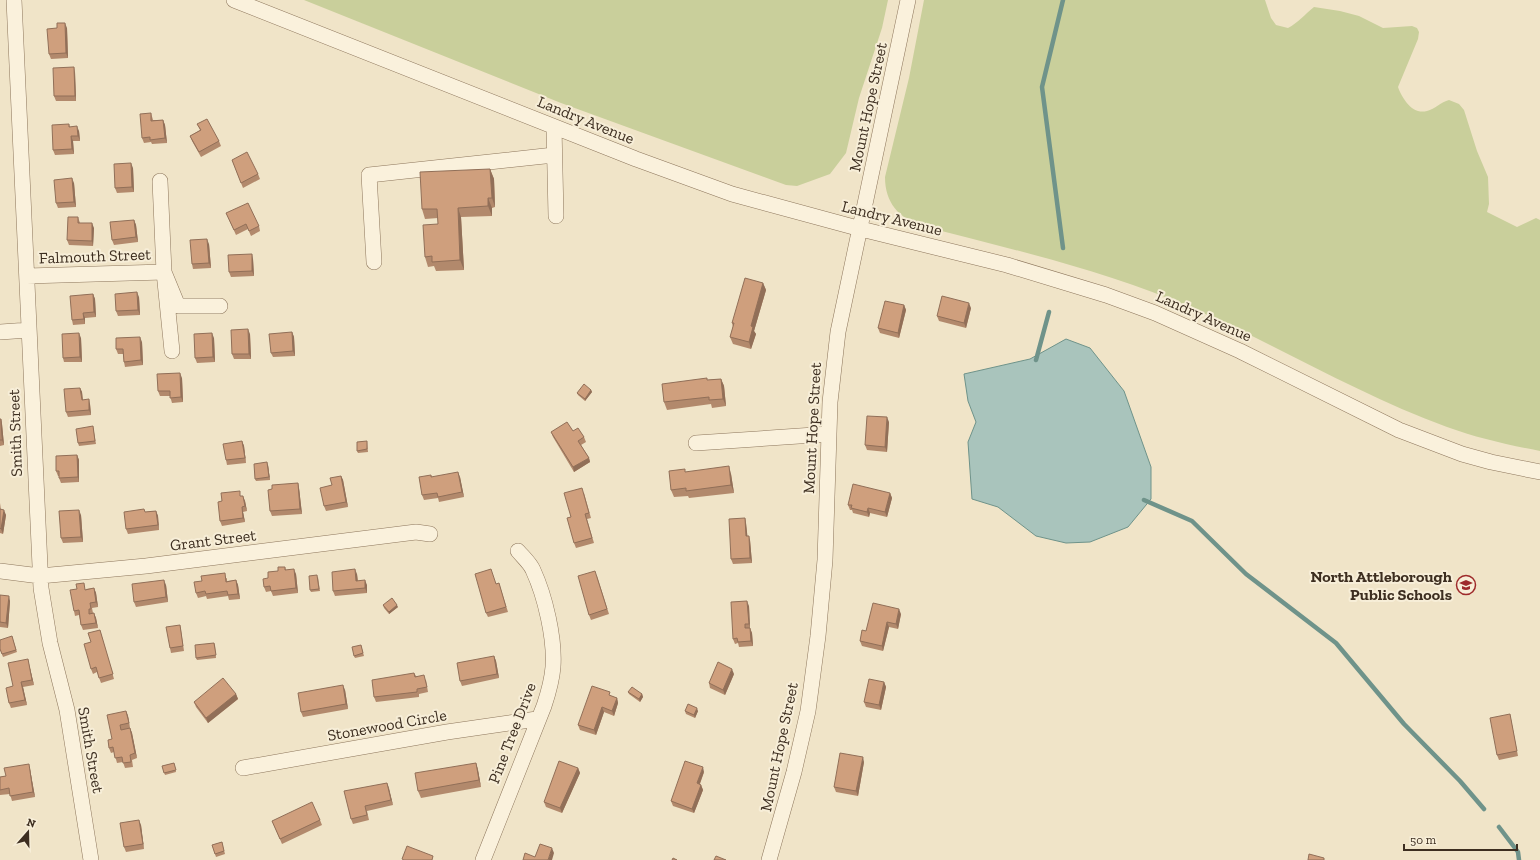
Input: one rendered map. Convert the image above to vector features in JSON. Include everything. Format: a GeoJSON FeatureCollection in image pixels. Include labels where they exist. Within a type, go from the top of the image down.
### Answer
{"type":"FeatureCollection","features":[{"type":"Feature","properties":{"kind":"street","name":"Smith Street"},"geometry":{"type":"LineString","coordinates":[[14,0],[40,576],[50,643],[67,710],[91,860]]}},
{"type":"Feature","properties":{"kind":"street","name":"Landry Avenue"},"geometry":{"type":"LineString","coordinates":[[234,0],[679,176],[732,194],[861,229],[1007,265],[1106,295],[1155,313],[1240,351],[1372,417],[1429,442],[1490,462],[1540,472]]}},
{"type":"Feature","properties":{"kind":"street","name":"Mount Hope Street"},"geometry":{"type":"LineString","coordinates":[[769,860],[794,772],[808,711],[818,636],[824,560],[828,434],[833,367],[838,332],[861,229],[908,0]]}},
{"type":"Feature","properties":{"kind":"street"},"geometry":{"type":"LineString","coordinates":[[554,127],[556,216]]}},
{"type":"Feature","properties":{"kind":"street"},"geometry":{"type":"LineString","coordinates":[[374,262],[369,175],[554,155]]}},
{"type":"Feature","properties":{"kind":"street","name":"Falmouth Street"},"geometry":{"type":"LineString","coordinates":[[160,181],[164,272],[172,350]]}},
{"type":"Feature","properties":{"kind":"street","name":"Falmouth Street"},"geometry":{"type":"LineString","coordinates":[[26,276],[164,272]]}},
{"type":"Feature","properties":{"kind":"street","name":"Falmouth Street"},"geometry":{"type":"LineString","coordinates":[[164,272],[178,306],[220,306]]}},
{"type":"Feature","properties":{"kind":"street"},"geometry":{"type":"LineString","coordinates":[[0,332],[29,330]]}},
{"type":"Feature","properties":{"kind":"street"},"geometry":{"type":"LineString","coordinates":[[696,443],[721,440],[828,434]]}},
{"type":"Feature","properties":{"kind":"street","name":"Grant Street"},"geometry":{"type":"LineString","coordinates":[[0,571],[40,576],[146,566],[416,532],[430,534]]}},
{"type":"Feature","properties":{"kind":"street","name":"Pine Tree Drive"},"geometry":{"type":"LineString","coordinates":[[484,860],[537,719],[544,706],[553,667],[552,635],[542,596],[533,569],[518,550]]}},
{"type":"Feature","properties":{"kind":"street","name":"Stonewood Circle"},"geometry":{"type":"LineString","coordinates":[[243,768],[447,732],[537,719]]}},
{"type":"Feature","properties":{"kind":"green space"},"geometry":{"type":"Polygon","coordinates":[[[304,0],[888,0],[882,28],[859,98],[846,153],[830,174],[797,186],[786,185],[561,103],[304,0]]]}},
{"type":"Feature","properties":{"kind":"green space"},"geometry":{"type":"Polygon","coordinates":[[[924,0],[1265,0],[1271,18],[1276,25],[1288,28],[1314,7],[1359,16],[1383,28],[1412,26],[1417,28],[1419,32],[1418,39],[1398,87],[1402,96],[1408,105],[1422,112],[1430,110],[1449,100],[1459,104],[1464,110],[1477,151],[1488,177],[1489,204],[1487,212],[1517,227],[1536,218],[1540,220],[1540,451],[1470,435],[1414,414],[1350,385],[1224,322],[1159,295],[1093,272],[1025,252],[922,226],[900,214],[891,202],[885,177],[909,78],[924,0]]]}},
{"type":"Feature","properties":{"kind":"water"},"geometry":{"type":"Polygon","coordinates":[[[1066,339],[1090,348],[1124,391],[1151,467],[1151,499],[1128,527],[1090,542],[1066,543],[1036,536],[998,507],[972,499],[968,442],[976,422],[968,401],[964,374],[1030,359],[1066,339]]]}},
{"type":"Feature","properties":{"kind":"building"},"geometry":{"type":"Polygon","coordinates":[[[57,23],[65,23],[66,53],[49,54],[47,29],[57,28],[57,23]]]}},
{"type":"Feature","properties":{"kind":"building"},"geometry":{"type":"Polygon","coordinates":[[[74,67],[75,96],[54,96],[53,68],[74,67]]]}},
{"type":"Feature","properties":{"kind":"building"},"geometry":{"type":"Polygon","coordinates":[[[151,113],[151,121],[163,120],[165,138],[150,140],[150,137],[142,138],[140,114],[151,113]]]}},
{"type":"Feature","properties":{"kind":"building"},"geometry":{"type":"Polygon","coordinates":[[[207,119],[219,141],[199,152],[190,136],[201,130],[197,124],[207,119]]]}},
{"type":"Feature","properties":{"kind":"building"},"geometry":{"type":"Polygon","coordinates":[[[69,124],[69,127],[77,126],[78,136],[71,136],[72,149],[53,150],[52,125],[69,124]]]}},
{"type":"Feature","properties":{"kind":"building"},"geometry":{"type":"Polygon","coordinates":[[[247,152],[258,174],[241,183],[232,160],[247,152]]]}},
{"type":"Feature","properties":{"kind":"building"},"geometry":{"type":"Polygon","coordinates":[[[131,163],[132,187],[115,188],[114,164],[131,163]]]}},
{"type":"Feature","properties":{"kind":"building"},"geometry":{"type":"Polygon","coordinates":[[[490,169],[492,198],[488,198],[488,206],[458,208],[460,260],[432,262],[432,256],[425,257],[423,225],[438,224],[437,209],[422,209],[420,172],[490,169]]]}},
{"type":"Feature","properties":{"kind":"building"},"geometry":{"type":"Polygon","coordinates":[[[72,178],[74,202],[56,203],[54,180],[72,178]]]}},
{"type":"Feature","properties":{"kind":"building"},"geometry":{"type":"Polygon","coordinates":[[[248,203],[259,226],[249,231],[246,224],[234,230],[226,213],[248,203]]]}},
{"type":"Feature","properties":{"kind":"building"},"geometry":{"type":"Polygon","coordinates":[[[68,217],[78,217],[78,223],[92,223],[92,241],[67,240],[68,217]]]}},
{"type":"Feature","properties":{"kind":"building"},"geometry":{"type":"Polygon","coordinates":[[[134,220],[136,237],[112,240],[110,222],[134,220]]]}},
{"type":"Feature","properties":{"kind":"building"},"geometry":{"type":"Polygon","coordinates":[[[207,239],[209,263],[192,264],[190,240],[207,239]]]}},
{"type":"Feature","properties":{"kind":"building"},"geometry":{"type":"Polygon","coordinates":[[[252,254],[252,271],[229,272],[228,255],[252,254]]]}},
{"type":"Feature","properties":{"kind":"building"},"geometry":{"type":"Polygon","coordinates":[[[745,278],[763,283],[751,326],[753,327],[749,342],[730,337],[734,323],[732,323],[745,278]]]}},
{"type":"Feature","properties":{"kind":"building"},"geometry":{"type":"Polygon","coordinates":[[[137,292],[138,310],[116,311],[115,294],[137,292]]]}},
{"type":"Feature","properties":{"kind":"building"},"geometry":{"type":"Polygon","coordinates":[[[93,294],[94,312],[83,313],[84,319],[72,320],[70,296],[93,294]]]}},
{"type":"Feature","properties":{"kind":"building"},"geometry":{"type":"Polygon","coordinates":[[[942,296],[969,303],[964,323],[937,316],[942,296]]]}},
{"type":"Feature","properties":{"kind":"building"},"geometry":{"type":"Polygon","coordinates":[[[885,301],[904,305],[898,333],[878,328],[885,301]]]}},
{"type":"Feature","properties":{"kind":"building"},"geometry":{"type":"Polygon","coordinates":[[[248,329],[249,354],[232,354],[231,330],[248,329]]]}},
{"type":"Feature","properties":{"kind":"building"},"geometry":{"type":"Polygon","coordinates":[[[292,332],[293,351],[271,353],[269,334],[292,332]]]}},
{"type":"Feature","properties":{"kind":"building"},"geometry":{"type":"Polygon","coordinates":[[[79,333],[80,357],[63,358],[62,334],[79,333]]]}},
{"type":"Feature","properties":{"kind":"building"},"geometry":{"type":"Polygon","coordinates":[[[212,333],[213,357],[195,358],[194,334],[212,333]]]}},
{"type":"Feature","properties":{"kind":"building"},"geometry":{"type":"Polygon","coordinates":[[[140,337],[141,360],[124,362],[123,349],[116,349],[116,338],[140,337]]]}},
{"type":"Feature","properties":{"kind":"building"},"geometry":{"type":"Polygon","coordinates":[[[180,373],[181,397],[170,398],[170,391],[158,391],[157,374],[180,373]]]}},
{"type":"Feature","properties":{"kind":"building"},"geometry":{"type":"Polygon","coordinates":[[[707,378],[707,380],[721,379],[723,399],[709,400],[709,397],[664,402],[662,384],[707,378]]]}},
{"type":"Feature","properties":{"kind":"building"},"geometry":{"type":"Polygon","coordinates":[[[584,384],[591,390],[585,399],[577,393],[584,384]]]}},
{"type":"Feature","properties":{"kind":"building"},"geometry":{"type":"Polygon","coordinates":[[[80,388],[82,400],[89,399],[89,410],[66,412],[64,389],[80,388]]]}},
{"type":"Feature","properties":{"kind":"building"},"geometry":{"type":"Polygon","coordinates":[[[867,416],[887,417],[885,447],[865,445],[867,416]]]}},
{"type":"Feature","properties":{"kind":"building"},"geometry":{"type":"Polygon","coordinates":[[[1,419],[2,440],[0,440],[1,419]]]}},
{"type":"Feature","properties":{"kind":"building"},"geometry":{"type":"Polygon","coordinates":[[[567,422],[573,431],[578,428],[584,437],[578,441],[589,458],[573,467],[551,432],[567,422]]]}},
{"type":"Feature","properties":{"kind":"building"},"geometry":{"type":"Polygon","coordinates":[[[93,426],[95,441],[78,443],[76,429],[93,426]]]}},
{"type":"Feature","properties":{"kind":"building"},"geometry":{"type":"Polygon","coordinates":[[[242,441],[245,458],[226,460],[223,444],[242,441]]]}},
{"type":"Feature","properties":{"kind":"building"},"geometry":{"type":"Polygon","coordinates":[[[367,441],[367,449],[357,451],[357,442],[367,441]]]}},
{"type":"Feature","properties":{"kind":"building"},"geometry":{"type":"Polygon","coordinates":[[[77,455],[78,477],[59,478],[59,471],[56,471],[56,456],[77,455]]]}},
{"type":"Feature","properties":{"kind":"building"},"geometry":{"type":"Polygon","coordinates":[[[267,462],[269,477],[255,479],[254,464],[267,462]]]}},
{"type":"Feature","properties":{"kind":"building"},"geometry":{"type":"Polygon","coordinates":[[[729,466],[731,485],[686,491],[686,488],[671,490],[669,471],[685,469],[685,472],[729,466]]]}},
{"type":"Feature","properties":{"kind":"building"},"geometry":{"type":"Polygon","coordinates":[[[458,472],[462,492],[438,497],[437,493],[422,495],[419,477],[431,475],[431,477],[458,472]]]}},
{"type":"Feature","properties":{"kind":"building"},"geometry":{"type":"Polygon","coordinates":[[[341,476],[346,502],[324,506],[320,488],[332,485],[330,478],[341,476]]]}},
{"type":"Feature","properties":{"kind":"building"},"geometry":{"type":"Polygon","coordinates":[[[298,483],[300,509],[270,511],[268,490],[272,489],[272,485],[298,483]]]}},
{"type":"Feature","properties":{"kind":"building"},"geometry":{"type":"Polygon","coordinates":[[[853,484],[890,493],[885,512],[868,508],[867,512],[851,508],[852,505],[848,505],[853,484]]]}},
{"type":"Feature","properties":{"kind":"building"},"geometry":{"type":"Polygon","coordinates":[[[582,488],[589,513],[585,514],[592,538],[574,543],[567,518],[571,517],[564,493],[582,488]]]}},
{"type":"Feature","properties":{"kind":"building"},"geometry":{"type":"Polygon","coordinates":[[[240,491],[240,496],[243,496],[245,506],[242,507],[243,518],[220,521],[218,502],[222,501],[221,493],[240,491]]]}},
{"type":"Feature","properties":{"kind":"building"},"geometry":{"type":"Polygon","coordinates":[[[0,509],[4,510],[1,529],[0,528],[0,509]]]}},
{"type":"Feature","properties":{"kind":"building"},"geometry":{"type":"Polygon","coordinates":[[[144,509],[145,512],[156,511],[158,525],[126,529],[124,512],[144,509]]]}},
{"type":"Feature","properties":{"kind":"building"},"geometry":{"type":"Polygon","coordinates":[[[79,510],[81,537],[61,538],[59,511],[79,510]]]}},
{"type":"Feature","properties":{"kind":"building"},"geometry":{"type":"Polygon","coordinates":[[[745,518],[746,536],[749,536],[750,558],[731,559],[729,519],[745,518]]]}},
{"type":"Feature","properties":{"kind":"building"},"geometry":{"type":"Polygon","coordinates":[[[278,567],[285,567],[285,570],[294,569],[296,588],[271,591],[270,586],[264,587],[263,579],[268,578],[268,572],[278,571],[278,567]]]}},
{"type":"Feature","properties":{"kind":"building"},"geometry":{"type":"Polygon","coordinates":[[[355,569],[356,581],[365,580],[365,588],[333,591],[332,572],[355,569]]]}},
{"type":"Feature","properties":{"kind":"building"},"geometry":{"type":"Polygon","coordinates":[[[491,569],[496,584],[499,583],[506,607],[486,613],[475,574],[491,569]]]}},
{"type":"Feature","properties":{"kind":"building"},"geometry":{"type":"Polygon","coordinates":[[[595,571],[607,609],[589,615],[578,576],[595,571]]]}},
{"type":"Feature","properties":{"kind":"building"},"geometry":{"type":"Polygon","coordinates":[[[225,573],[226,582],[236,580],[238,594],[228,595],[227,591],[206,594],[205,591],[196,593],[194,582],[202,581],[201,576],[225,573]]]}},
{"type":"Feature","properties":{"kind":"building"},"geometry":{"type":"Polygon","coordinates":[[[317,575],[319,589],[310,590],[309,576],[317,575]]]}},
{"type":"Feature","properties":{"kind":"building"},"geometry":{"type":"Polygon","coordinates":[[[164,580],[166,597],[134,602],[132,584],[164,580]]]}},
{"type":"Feature","properties":{"kind":"building"},"geometry":{"type":"Polygon","coordinates":[[[84,583],[85,590],[94,588],[96,602],[90,603],[91,609],[89,609],[89,614],[94,613],[96,623],[81,625],[79,610],[74,611],[70,590],[77,589],[76,584],[84,583]]]}},
{"type":"Feature","properties":{"kind":"building"},"geometry":{"type":"Polygon","coordinates":[[[0,595],[9,596],[6,623],[0,622],[0,595]]]}},
{"type":"Feature","properties":{"kind":"building"},"geometry":{"type":"Polygon","coordinates":[[[392,598],[397,605],[389,612],[383,605],[392,598]]]}},
{"type":"Feature","properties":{"kind":"building"},"geometry":{"type":"Polygon","coordinates":[[[747,601],[749,624],[745,624],[745,628],[750,628],[751,641],[738,642],[737,638],[733,639],[731,602],[747,601]]]}},
{"type":"Feature","properties":{"kind":"building"},"geometry":{"type":"Polygon","coordinates":[[[873,603],[899,609],[896,624],[887,622],[882,646],[860,641],[862,630],[866,631],[873,603]]]}},
{"type":"Feature","properties":{"kind":"building"},"geometry":{"type":"Polygon","coordinates":[[[180,625],[183,646],[170,648],[166,627],[180,625]]]}},
{"type":"Feature","properties":{"kind":"building"},"geometry":{"type":"Polygon","coordinates":[[[100,630],[113,674],[99,678],[96,667],[91,669],[84,644],[91,642],[88,633],[100,630]]]}},
{"type":"Feature","properties":{"kind":"building"},"geometry":{"type":"Polygon","coordinates":[[[12,636],[16,650],[2,654],[0,649],[0,640],[12,636]]]}},
{"type":"Feature","properties":{"kind":"building"},"geometry":{"type":"Polygon","coordinates":[[[214,643],[216,655],[196,658],[195,645],[214,643]]]}},
{"type":"Feature","properties":{"kind":"building"},"geometry":{"type":"Polygon","coordinates":[[[361,645],[363,653],[354,656],[352,647],[361,645]]]}},
{"type":"Feature","properties":{"kind":"building"},"geometry":{"type":"Polygon","coordinates":[[[494,656],[497,674],[460,681],[457,663],[494,656]]]}},
{"type":"Feature","properties":{"kind":"building"},"geometry":{"type":"Polygon","coordinates":[[[28,659],[32,680],[21,682],[25,700],[9,703],[6,688],[13,686],[8,663],[28,659]]]}},
{"type":"Feature","properties":{"kind":"building"},"geometry":{"type":"Polygon","coordinates":[[[718,662],[732,669],[723,690],[709,683],[718,662]]]}},
{"type":"Feature","properties":{"kind":"building"},"geometry":{"type":"Polygon","coordinates":[[[414,673],[415,677],[424,675],[427,687],[417,689],[417,692],[374,697],[372,680],[414,673]]]}},
{"type":"Feature","properties":{"kind":"building"},"geometry":{"type":"Polygon","coordinates":[[[223,678],[236,694],[206,718],[194,702],[223,678]]]}},
{"type":"Feature","properties":{"kind":"building"},"geometry":{"type":"Polygon","coordinates":[[[869,679],[884,682],[879,705],[864,702],[869,679]]]}},
{"type":"Feature","properties":{"kind":"building"},"geometry":{"type":"Polygon","coordinates":[[[343,685],[346,704],[301,712],[298,693],[343,685]]]}},
{"type":"Feature","properties":{"kind":"building"},"geometry":{"type":"Polygon","coordinates":[[[592,686],[610,692],[609,695],[617,698],[612,711],[602,707],[594,730],[578,725],[592,686]]]}},
{"type":"Feature","properties":{"kind":"building"},"geometry":{"type":"Polygon","coordinates":[[[632,687],[642,694],[639,699],[628,692],[632,687]]]}},
{"type":"Feature","properties":{"kind":"building"},"geometry":{"type":"Polygon","coordinates":[[[688,704],[697,708],[694,715],[685,711],[688,704]]]}},
{"type":"Feature","properties":{"kind":"building"},"geometry":{"type":"Polygon","coordinates":[[[126,711],[129,723],[120,725],[121,730],[130,728],[135,753],[130,755],[131,762],[123,763],[122,757],[115,758],[113,747],[109,748],[108,740],[112,739],[107,715],[126,711]]]}},
{"type":"Feature","properties":{"kind":"building"},"geometry":{"type":"Polygon","coordinates":[[[1510,714],[1517,751],[1497,755],[1490,718],[1510,714]]]}},
{"type":"Feature","properties":{"kind":"building"},"geometry":{"type":"Polygon","coordinates":[[[840,753],[863,757],[856,791],[834,787],[840,753]]]}},
{"type":"Feature","properties":{"kind":"building"},"geometry":{"type":"Polygon","coordinates":[[[559,761],[578,768],[560,808],[544,802],[559,761]]]}},
{"type":"Feature","properties":{"kind":"building"},"geometry":{"type":"Polygon","coordinates":[[[685,761],[703,767],[697,783],[701,785],[692,809],[671,801],[685,761]]]}},
{"type":"Feature","properties":{"kind":"building"},"geometry":{"type":"Polygon","coordinates":[[[174,763],[176,770],[164,773],[162,766],[174,763]]]}},
{"type":"Feature","properties":{"kind":"building"},"geometry":{"type":"Polygon","coordinates":[[[476,763],[479,780],[418,791],[415,773],[476,763]]]}},
{"type":"Feature","properties":{"kind":"building"},"geometry":{"type":"Polygon","coordinates":[[[29,764],[33,792],[10,796],[9,788],[0,790],[0,777],[6,776],[4,768],[29,764]]]}},
{"type":"Feature","properties":{"kind":"building"},"geometry":{"type":"Polygon","coordinates":[[[387,783],[391,800],[365,806],[367,815],[351,819],[344,791],[387,783]]]}},
{"type":"Feature","properties":{"kind":"building"},"geometry":{"type":"Polygon","coordinates":[[[312,802],[320,820],[280,839],[272,821],[312,802]]]}},
{"type":"Feature","properties":{"kind":"building"},"geometry":{"type":"Polygon","coordinates":[[[139,820],[143,844],[124,847],[120,823],[139,820]]]}},
{"type":"Feature","properties":{"kind":"building"},"geometry":{"type":"Polygon","coordinates":[[[222,842],[224,851],[215,854],[212,845],[222,842]]]}},
{"type":"Feature","properties":{"kind":"building"},"geometry":{"type":"Polygon","coordinates":[[[540,844],[552,848],[548,860],[523,860],[525,853],[535,857],[540,844]]]}},
{"type":"Feature","properties":{"kind":"building"},"geometry":{"type":"Polygon","coordinates":[[[407,846],[433,856],[432,860],[402,859],[407,846]]]}},
{"type":"Feature","properties":{"kind":"building"},"geometry":{"type":"Polygon","coordinates":[[[1309,854],[1324,858],[1324,860],[1308,860],[1309,854]]]}},
{"type":"Feature","properties":{"kind":"building"},"geometry":{"type":"Polygon","coordinates":[[[716,856],[726,860],[714,860],[716,856]]]}},
{"type":"Feature","properties":{"kind":"waterway"},"geometry":{"type":"LineString","coordinates":[[1063,0],[1042,87],[1063,248]]}},
{"type":"Feature","properties":{"kind":"waterway"},"geometry":{"type":"LineString","coordinates":[[1036,360],[1049,312]]}},
{"type":"Feature","properties":{"kind":"waterway"},"geometry":{"type":"LineString","coordinates":[[1144,500],[1192,521],[1246,574],[1336,643],[1404,724],[1460,781],[1484,809]]}},
{"type":"Feature","properties":{"kind":"waterway"},"geometry":{"type":"LineString","coordinates":[[1499,827],[1518,852],[1519,860]]}},
{"type":"Feature","properties":{"kind":"place","name":"North Attleborough Public Schools"},"geometry":{"type":"Point","coordinates":[1466,585]}}]}
